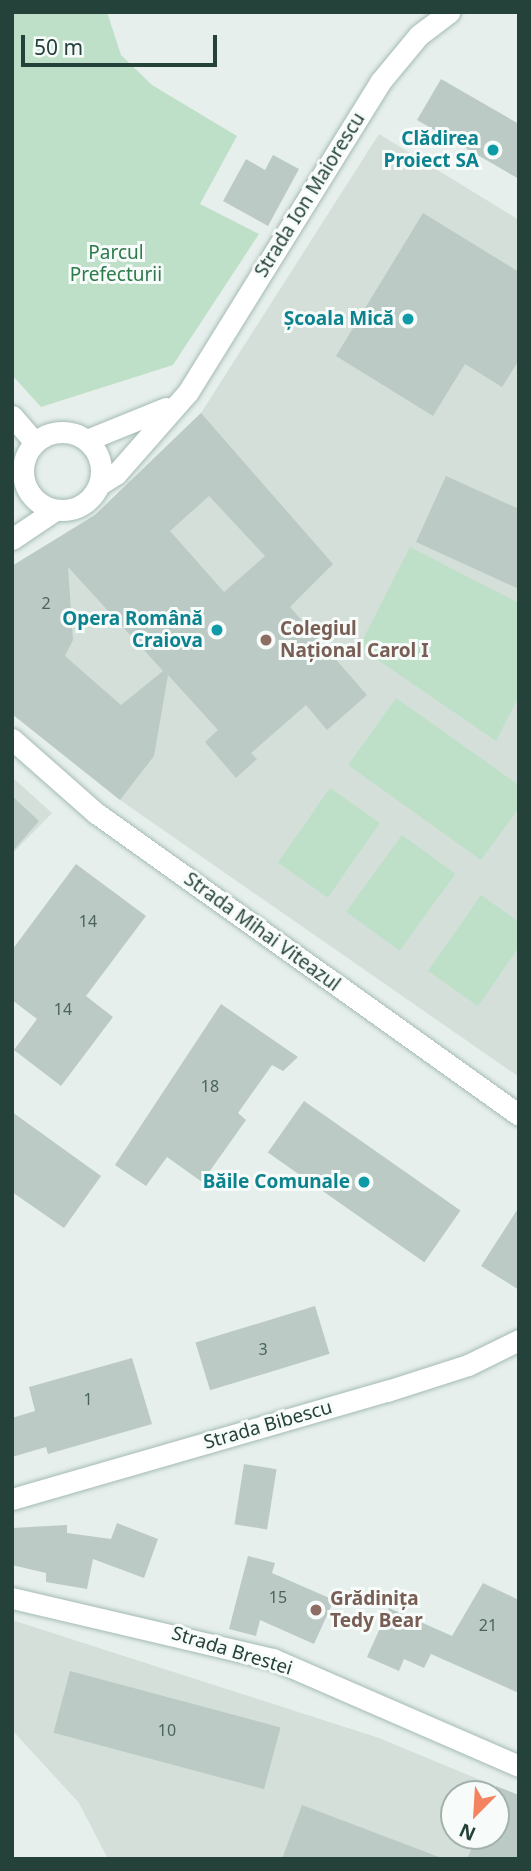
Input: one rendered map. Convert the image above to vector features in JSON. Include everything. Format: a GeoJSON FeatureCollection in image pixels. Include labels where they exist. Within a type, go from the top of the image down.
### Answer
{"type":"FeatureCollection","features":[{"type":"Feature","properties":{"kind":"street","name":"Strada Ion Maiorescu"},"geometry":{"type":"LineString","coordinates":[[100,484],[117,474],[188,392],[380,82],[419,34],[449,12]]}},
{"type":"Feature","properties":{"kind":"street","name":"Strada Ion Maiorescu"},"geometry":{"type":"LineString","coordinates":[[87,440],[150,419],[188,392]]}},
{"type":"Feature","properties":{"kind":"street"},"geometry":{"type":"LineString","coordinates":[[12,416],[35,442]]}},
{"type":"Feature","properties":{"kind":"street"},"geometry":{"type":"LineString","coordinates":[[12,539],[55,510],[74,509],[100,484],[100,460],[87,440],[61,431],[35,442],[17,480],[32,497],[55,510]]}},
{"type":"Feature","properties":{"kind":"street","name":"Strada Mihai Viteazul"},"geometry":{"type":"LineString","coordinates":[[12,739],[96,813],[519,1115]]}},
{"type":"Feature","properties":{"kind":"street","name":"Strada Bibescu"},"geometry":{"type":"LineString","coordinates":[[12,1499],[387,1391],[468,1365],[519,1340]]}},
{"type":"Feature","properties":{"kind":"street","name":"Strada Brestei"},"geometry":{"type":"LineString","coordinates":[[12,1598],[272,1659],[519,1766]]}},
{"type":"Feature","properties":{"kind":"shaded area","name":"Colegiul Național Carol I"},"geometry":{"type":"Polygon","coordinates":[[[379,134],[519,220],[519,1077],[120,800],[12,714],[12,566],[95,515],[201,413],[379,134]]]}},
{"type":"Feature","properties":{"kind":"shaded area"},"geometry":{"type":"Polygon","coordinates":[[[12,777],[52,813],[12,854],[12,777]]]}},
{"type":"Feature","properties":{"kind":"shaded area"},"geometry":{"type":"Polygon","coordinates":[[[12,1620],[379,1738],[480,1780],[440,1780],[440,1850],[510,1850],[510,1792],[519,1796],[519,1859],[108,1859],[79,1803],[12,1730],[12,1620]]]}},
{"type":"Feature","properties":{"kind":"green space","name":"Parcul Prefecturii"},"geometry":{"type":"Polygon","coordinates":[[[12,12],[107,12],[121,55],[152,85],[237,136],[200,204],[259,234],[173,365],[41,407],[12,375],[12,12]]]}},
{"type":"Feature","properties":{"kind":"green space"},"geometry":{"type":"Polygon","coordinates":[[[410,547],[519,603],[519,696],[496,741],[359,647],[410,547]]]}},
{"type":"Feature","properties":{"kind":"green space"},"geometry":{"type":"Polygon","coordinates":[[[396,698],[519,785],[519,808],[481,860],[348,765],[396,698]]]}},
{"type":"Feature","properties":{"kind":"green space"},"geometry":{"type":"Polygon","coordinates":[[[330,788],[380,823],[328,898],[278,863],[330,788]]]}},
{"type":"Feature","properties":{"kind":"green space"},"geometry":{"type":"Polygon","coordinates":[[[402,835],[455,874],[400,951],[346,912],[402,835]]]}},
{"type":"Feature","properties":{"kind":"green space"},"geometry":{"type":"Polygon","coordinates":[[[481,895],[519,922],[519,947],[478,1006],[428,971],[481,895]]]}},
{"type":"Feature","properties":{"kind":"building","name":"Clădirea Proiect SA"},"geometry":{"type":"Polygon","coordinates":[[[441,79],[519,124],[519,179],[417,120],[441,79]]]}},
{"type":"Feature","properties":{"kind":"building"},"geometry":{"type":"Polygon","coordinates":[[[273,155],[299,169],[268,226],[223,201],[246,159],[265,170],[273,155]]]}},
{"type":"Feature","properties":{"kind":"building","name":"Școala Mică"},"geometry":{"type":"Polygon","coordinates":[[[423,213],[519,272],[519,360],[502,387],[465,364],[433,416],[336,356],[423,213]]]}},
{"type":"Feature","properties":{"kind":"building"},"geometry":{"type":"Polygon","coordinates":[[[201,413],[333,564],[290,607],[367,695],[327,730],[306,705],[251,753],[257,759],[236,778],[205,742],[218,730],[168,675],[154,756],[120,800],[12,714],[12,566],[95,515],[201,413]],[[209,496],[170,531],[224,592],[265,556],[209,496]],[[68,567],[73,640],[65,656],[121,705],[163,671],[68,567]]]}},
{"type":"Feature","properties":{"kind":"building"},"geometry":{"type":"Polygon","coordinates":[[[446,476],[519,509],[519,589],[416,542],[446,476]]]}},
{"type":"Feature","properties":{"kind":"building"},"geometry":{"type":"Polygon","coordinates":[[[12,796],[39,821],[12,852],[12,796]]]}},
{"type":"Feature","properties":{"kind":"building"},"geometry":{"type":"Polygon","coordinates":[[[76,864],[146,916],[86,996],[113,1017],[61,1086],[14,1050],[37,1019],[12,1000],[12,950],[76,864]]]}},
{"type":"Feature","properties":{"kind":"building"},"geometry":{"type":"Polygon","coordinates":[[[221,1004],[298,1057],[283,1071],[272,1065],[238,1113],[246,1120],[202,1182],[167,1157],[146,1186],[115,1165],[221,1004]]]}},
{"type":"Feature","properties":{"kind":"building","name":"Băile Comunale"},"geometry":{"type":"Polygon","coordinates":[[[304,1101],[460,1211],[424,1262],[268,1153],[304,1101]]]}},
{"type":"Feature","properties":{"kind":"building"},"geometry":{"type":"Polygon","coordinates":[[[12,1112],[101,1176],[64,1228],[12,1192],[12,1112]]]}},
{"type":"Feature","properties":{"kind":"building"},"geometry":{"type":"Polygon","coordinates":[[[519,1207],[519,1290],[481,1266],[519,1207]]]}},
{"type":"Feature","properties":{"kind":"building"},"geometry":{"type":"Polygon","coordinates":[[[315,1306],[330,1354],[210,1390],[195,1343],[315,1306]]]}},
{"type":"Feature","properties":{"kind":"building"},"geometry":{"type":"Polygon","coordinates":[[[132,1358],[152,1424],[48,1454],[46,1447],[12,1457],[12,1418],[35,1411],[29,1387],[132,1358]]]}},
{"type":"Feature","properties":{"kind":"building"},"geometry":{"type":"Polygon","coordinates":[[[244,1464],[277,1469],[267,1529],[234,1524],[244,1464]]]}},
{"type":"Feature","properties":{"kind":"building"},"geometry":{"type":"Polygon","coordinates":[[[117,1523],[158,1539],[144,1578],[93,1559],[87,1589],[46,1582],[46,1573],[12,1565],[12,1528],[67,1525],[67,1533],[111,1539],[117,1523]]]}},
{"type":"Feature","properties":{"kind":"building"},"geometry":{"type":"Polygon","coordinates":[[[248,1556],[275,1563],[272,1573],[334,1600],[314,1644],[260,1620],[256,1636],[229,1629],[248,1556]]]}},
{"type":"Feature","properties":{"kind":"building"},"geometry":{"type":"Polygon","coordinates":[[[483,1583],[519,1600],[519,1693],[431,1654],[424,1668],[404,1659],[399,1671],[367,1657],[389,1608],[452,1636],[483,1583]]]}},
{"type":"Feature","properties":{"kind":"building"},"geometry":{"type":"Polygon","coordinates":[[[70,1671],[281,1727],[264,1789],[53,1733],[70,1671]]]}},
{"type":"Feature","properties":{"kind":"building"},"geometry":{"type":"Polygon","coordinates":[[[510,1791],[519,1795],[519,1859],[467,1859],[471,1850],[510,1850],[510,1791]]]}},
{"type":"Feature","properties":{"kind":"building"},"geometry":{"type":"Polygon","coordinates":[[[302,1805],[439,1857],[439,1859],[282,1859],[302,1805]]]}},
{"type":"Feature","properties":{"kind":"place","name":"Clădirea Proiect SA"},"geometry":{"type":"Point","coordinates":[493,150]}},
{"type":"Feature","properties":{"kind":"place","name":"Școala Mică"},"geometry":{"type":"Point","coordinates":[408,319]}},
{"type":"Feature","properties":{"kind":"place","name":"Opera Română Craiova"},"geometry":{"type":"Point","coordinates":[217,630]}},
{"type":"Feature","properties":{"kind":"place","name":"Colegiul Național Carol I"},"geometry":{"type":"Point","coordinates":[266,640]}},
{"type":"Feature","properties":{"kind":"place","name":"Băile Comunale"},"geometry":{"type":"Point","coordinates":[364,1182]}},
{"type":"Feature","properties":{"kind":"place","name":"Grădinița Tedy Bear"},"geometry":{"type":"Point","coordinates":[316,1610]}}]}
